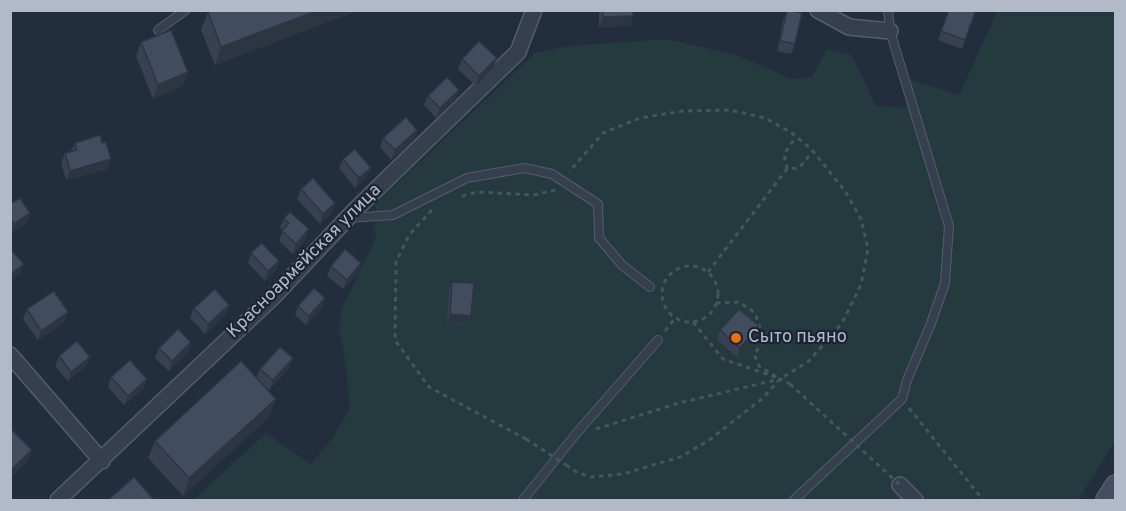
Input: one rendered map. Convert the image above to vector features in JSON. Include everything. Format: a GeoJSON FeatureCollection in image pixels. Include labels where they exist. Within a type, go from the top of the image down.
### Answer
{"type":"FeatureCollection","features":[{"type":"Feature","properties":{"kind":"main road"},"geometry":{"type":"LineString","coordinates":[[1107,501],[1116,486]]}},
{"type":"Feature","properties":{"kind":"street","name":"Красноармейская улица"},"geometry":{"type":"LineString","coordinates":[[58,501],[273,297],[348,218],[518,52],[534,10]]}},
{"type":"Feature","properties":{"kind":"street"},"geometry":{"type":"LineString","coordinates":[[818,10],[849,27],[890,31]]}},
{"type":"Feature","properties":{"kind":"street"},"geometry":{"type":"LineString","coordinates":[[10,355],[102,461]]}},
{"type":"Feature","properties":{"kind":"street"},"geometry":{"type":"LineString","coordinates":[[900,485],[915,501]]}},
{"type":"Feature","properties":{"kind":"lane"},"geometry":{"type":"LineString","coordinates":[[158,30],[186,10]]}},
{"type":"Feature","properties":{"kind":"lane"},"geometry":{"type":"LineString","coordinates":[[794,501],[902,399],[907,380],[945,283],[949,226],[890,31],[888,10]]}},
{"type":"Feature","properties":{"kind":"lane"},"geometry":{"type":"LineString","coordinates":[[348,218],[393,215],[467,178],[524,168],[552,174],[598,204],[599,238],[622,265],[650,286]]}},
{"type":"Feature","properties":{"kind":"lane"},"geometry":{"type":"LineString","coordinates":[[523,501],[575,435],[658,340]]}},
{"type":"Feature","properties":{"kind":"path"},"geometry":{"type":"LineString","coordinates":[[787,169],[784,154],[796,137]]}},
{"type":"Feature","properties":{"kind":"path"},"geometry":{"type":"LineString","coordinates":[[708,272],[787,169],[799,168],[813,151]]}},
{"type":"Feature","properties":{"kind":"path"},"geometry":{"type":"LineString","coordinates":[[691,266],[708,272],[717,288],[716,303],[710,314],[693,322],[675,318],[664,304],[663,286],[673,271],[691,266]]}},
{"type":"Feature","properties":{"kind":"path"},"geometry":{"type":"LineString","coordinates":[[716,303],[739,302],[755,313],[764,341],[754,354],[759,366],[790,384],[900,485]]}},
{"type":"Feature","properties":{"kind":"path"},"geometry":{"type":"LineString","coordinates":[[658,340],[675,318]]}},
{"type":"Feature","properties":{"kind":"path"},"geometry":{"type":"LineString","coordinates":[[693,322],[723,359],[780,379]]}},
{"type":"Feature","properties":{"kind":"path"},"geometry":{"type":"LineString","coordinates":[[575,435],[680,403],[780,379]]}},
{"type":"Feature","properties":{"kind":"path"},"geometry":{"type":"LineString","coordinates":[[902,399],[983,501]]}},
{"type":"Feature","properties":{"kind":"path"},"geometry":{"type":"LineString","coordinates":[[526,439],[566,465]]}},
{"type":"Feature","properties":{"kind":"green space"},"geometry":{"type":"Polygon","coordinates":[[[997,11],[1115,11],[1115,442],[1078,500],[193,500],[266,433],[311,464],[333,437],[350,408],[344,352],[339,330],[342,308],[376,238],[373,226],[377,216],[375,204],[535,53],[568,46],[667,39],[737,55],[792,79],[812,77],[827,49],[852,55],[876,106],[911,108],[911,80],[959,95],[997,11]]]}},
{"type":"Feature","properties":{"kind":"building"},"geometry":{"type":"Polygon","coordinates":[[[213,10],[319,10],[221,47],[208,12],[213,10]]]}},
{"type":"Feature","properties":{"kind":"building"},"geometry":{"type":"Polygon","coordinates":[[[603,10],[633,10],[633,16],[603,17],[603,10]]]}},
{"type":"Feature","properties":{"kind":"building"},"geometry":{"type":"Polygon","coordinates":[[[787,10],[802,13],[795,44],[780,41],[787,10]]]}},
{"type":"Feature","properties":{"kind":"building"},"geometry":{"type":"Polygon","coordinates":[[[949,10],[976,10],[965,40],[941,31],[949,10]]]}},
{"type":"Feature","properties":{"kind":"building"},"geometry":{"type":"Polygon","coordinates":[[[171,30],[188,72],[158,85],[141,42],[171,30]]]}},
{"type":"Feature","properties":{"kind":"building"},"geometry":{"type":"Polygon","coordinates":[[[479,41],[497,58],[479,76],[462,59],[479,41]]]}},
{"type":"Feature","properties":{"kind":"building"},"geometry":{"type":"Polygon","coordinates":[[[447,77],[459,90],[440,108],[428,96],[447,77]]]}},
{"type":"Feature","properties":{"kind":"building"},"geometry":{"type":"Polygon","coordinates":[[[406,117],[417,130],[395,150],[383,138],[406,117]]]}},
{"type":"Feature","properties":{"kind":"building"},"geometry":{"type":"Polygon","coordinates":[[[100,135],[102,143],[106,142],[111,159],[70,171],[65,153],[77,150],[75,143],[100,135]]]}},
{"type":"Feature","properties":{"kind":"building"},"geometry":{"type":"Polygon","coordinates":[[[355,149],[371,168],[359,178],[343,159],[355,149]]]}},
{"type":"Feature","properties":{"kind":"building"},"geometry":{"type":"Polygon","coordinates":[[[313,178],[335,203],[323,214],[301,189],[313,178]]]}},
{"type":"Feature","properties":{"kind":"building"},"geometry":{"type":"Polygon","coordinates":[[[20,198],[30,213],[14,224],[10,218],[10,204],[20,198]]]}},
{"type":"Feature","properties":{"kind":"building"},"geometry":{"type":"Polygon","coordinates":[[[290,212],[309,229],[296,244],[282,231],[289,223],[284,218],[290,212]]]}},
{"type":"Feature","properties":{"kind":"building"},"geometry":{"type":"Polygon","coordinates":[[[262,243],[279,261],[268,271],[251,253],[262,243]]]}},
{"type":"Feature","properties":{"kind":"building"},"geometry":{"type":"Polygon","coordinates":[[[345,249],[361,263],[347,280],[331,266],[345,249]]]}},
{"type":"Feature","properties":{"kind":"building"},"geometry":{"type":"Polygon","coordinates":[[[12,251],[24,264],[10,275],[10,252],[12,251]]]}},
{"type":"Feature","properties":{"kind":"building"},"geometry":{"type":"Polygon","coordinates":[[[452,282],[474,283],[471,316],[450,314],[452,282]]]}},
{"type":"Feature","properties":{"kind":"building"},"geometry":{"type":"Polygon","coordinates":[[[314,288],[325,298],[309,316],[298,306],[314,288]]]}},
{"type":"Feature","properties":{"kind":"building"},"geometry":{"type":"Polygon","coordinates":[[[215,289],[229,305],[208,324],[194,308],[215,289]]]}},
{"type":"Feature","properties":{"kind":"building"},"geometry":{"type":"Polygon","coordinates":[[[54,291],[68,312],[41,331],[27,309],[54,291]]]}},
{"type":"Feature","properties":{"kind":"building"},"geometry":{"type":"Polygon","coordinates":[[[739,309],[759,326],[740,348],[720,330],[739,309]]]}},
{"type":"Feature","properties":{"kind":"building"},"geometry":{"type":"Polygon","coordinates":[[[178,329],[191,342],[172,361],[159,348],[178,329]]]}},
{"type":"Feature","properties":{"kind":"building"},"geometry":{"type":"Polygon","coordinates":[[[77,341],[90,357],[71,372],[59,356],[77,341]]]}},
{"type":"Feature","properties":{"kind":"building"},"geometry":{"type":"Polygon","coordinates":[[[280,347],[293,358],[273,380],[260,369],[280,347]]]}},
{"type":"Feature","properties":{"kind":"building"},"geometry":{"type":"Polygon","coordinates":[[[130,360],[147,379],[128,396],[111,377],[130,360]]]}},
{"type":"Feature","properties":{"kind":"building"},"geometry":{"type":"Polygon","coordinates":[[[241,361],[276,399],[189,478],[155,441],[241,361]]]}},
{"type":"Feature","properties":{"kind":"building"},"geometry":{"type":"Polygon","coordinates":[[[10,428],[32,450],[10,471],[10,428]]]}},
{"type":"Feature","properties":{"kind":"building"},"geometry":{"type":"Polygon","coordinates":[[[134,477],[155,501],[107,501],[134,477]]]}},
{"type":"Feature","properties":{"kind":"place","name":"Сыто пьяно"},"geometry":{"type":"Point","coordinates":[736,338]}}]}
